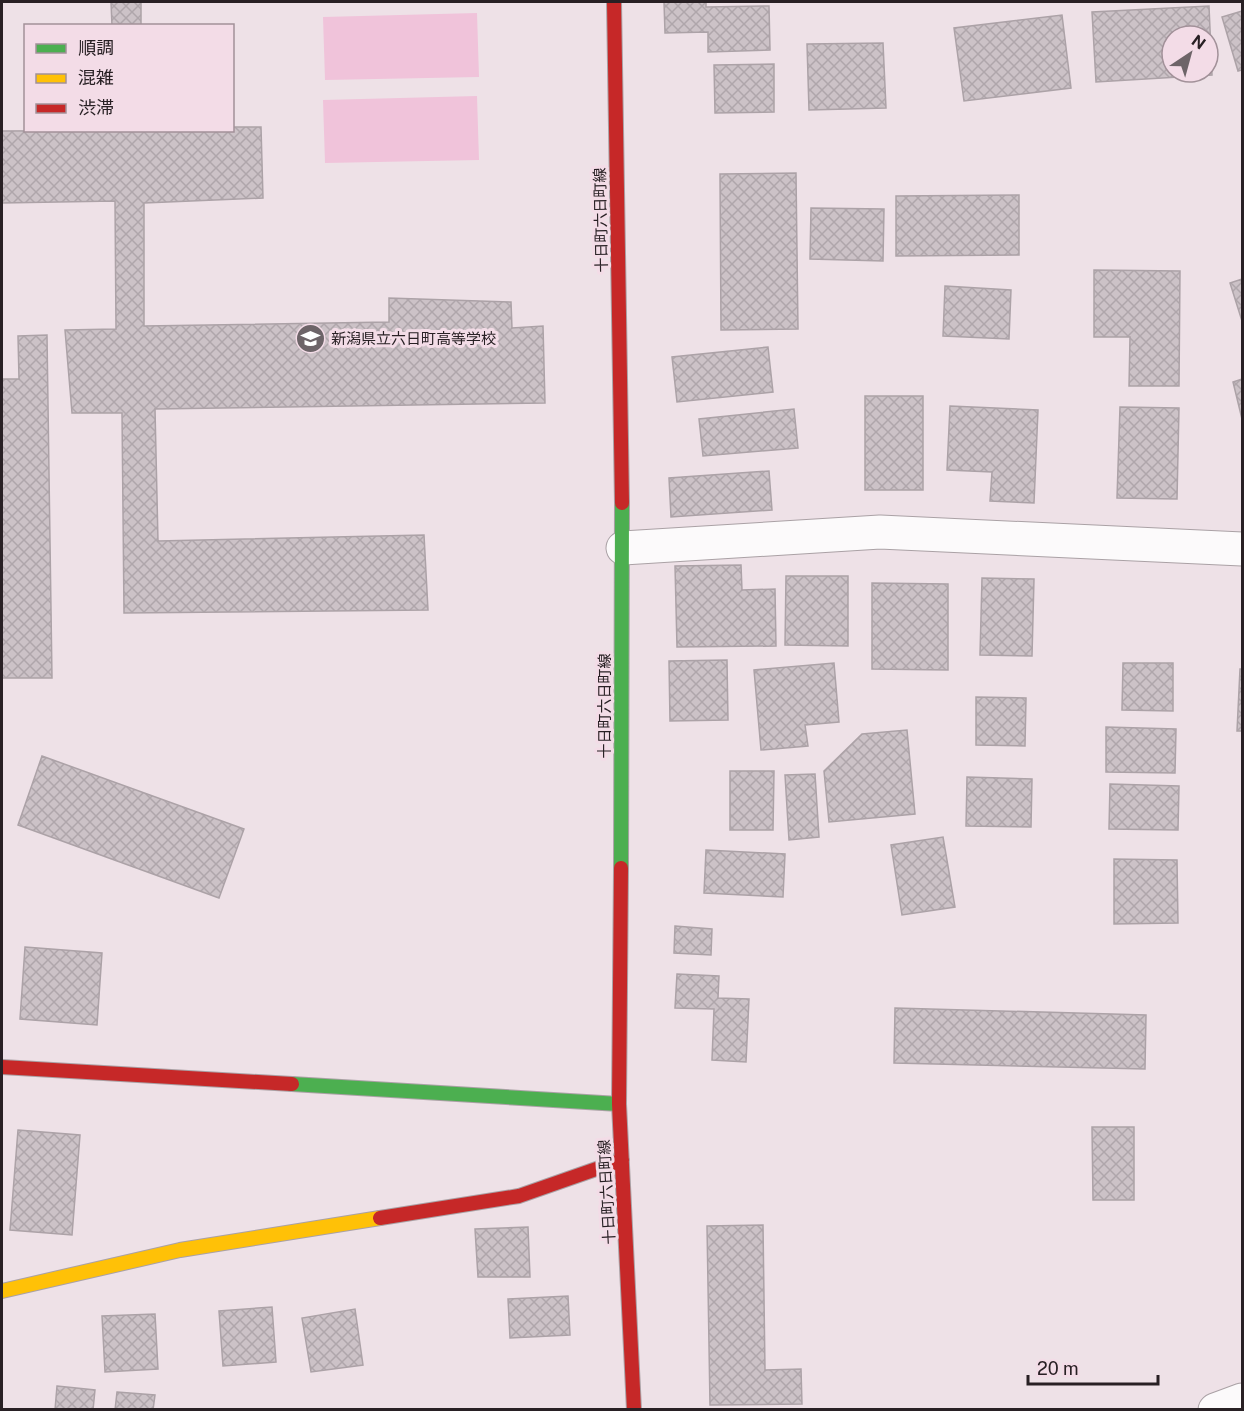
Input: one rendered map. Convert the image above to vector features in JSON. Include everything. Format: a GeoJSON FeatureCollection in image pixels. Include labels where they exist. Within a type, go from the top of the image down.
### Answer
{"type":"FeatureCollection","features":[{"type":"Feature","properties":{"kind":"main road","name":"十日町六日町線"},"geometry":{"type":"LineString","coordinates":[[614,2],[623,548],[619,1104],[634,1410]]}},
{"type":"Feature","properties":{"kind":"main road"},"geometry":{"type":"LineString","coordinates":[[2,1067],[619,1104]]}},
{"type":"Feature","properties":{"kind":"main road"},"geometry":{"type":"LineString","coordinates":[[2,1291],[180,1250],[519,1196],[622,1160]]}},
{"type":"Feature","properties":{"kind":"street"},"geometry":{"type":"LineString","coordinates":[[623,548],[880,532],[1242,549]]}},
{"type":"Feature","properties":{"kind":"street"},"geometry":{"type":"LineString","coordinates":[[1215,1410],[1242,1400]]}},
{"type":"Feature","properties":{"kind":"shaded area"},"geometry":{"type":"Polygon","coordinates":[[[477,13],[479,77],[325,80],[323,17],[477,13]]]}},
{"type":"Feature","properties":{"kind":"shaded area"},"geometry":{"type":"Polygon","coordinates":[[[477,96],[479,160],[325,163],[323,100],[477,96]]]}},
{"type":"Feature","properties":{"kind":"building"},"geometry":{"type":"Polygon","coordinates":[[[111,2],[141,2],[141,24],[112,24],[111,2]]]}},
{"type":"Feature","properties":{"kind":"building"},"geometry":{"type":"Polygon","coordinates":[[[664,2],[706,2],[706,7],[769,6],[770,50],[708,52],[708,32],[665,33],[664,2]]]}},
{"type":"Feature","properties":{"kind":"building"},"geometry":{"type":"Polygon","coordinates":[[[1209,6],[1210,24],[1160,24],[1160,78],[1096,82],[1092,12],[1209,6]]]}},
{"type":"Feature","properties":{"kind":"building"},"geometry":{"type":"Polygon","coordinates":[[[1242,11],[1242,70],[1238,71],[1222,17],[1242,11]]]}},
{"type":"Feature","properties":{"kind":"building"},"geometry":{"type":"Polygon","coordinates":[[[1062,15],[1071,88],[964,101],[954,28],[1062,15]]]}},
{"type":"Feature","properties":{"kind":"building"},"geometry":{"type":"Polygon","coordinates":[[[883,43],[886,108],[809,110],[807,44],[883,43]]]}},
{"type":"Feature","properties":{"kind":"building"},"geometry":{"type":"Polygon","coordinates":[[[774,64],[774,112],[715,113],[714,65],[774,64]]]}},
{"type":"Feature","properties":{"kind":"building"},"geometry":{"type":"Polygon","coordinates":[[[234,127],[261,127],[263,198],[144,203],[144,326],[389,322],[389,298],[511,302],[512,328],[543,326],[545,403],[155,409],[158,541],[424,535],[428,610],[124,613],[122,413],[72,413],[65,330],[116,329],[115,201],[2,203],[2,131],[234,132],[234,127]]]}},
{"type":"Feature","properties":{"kind":"building"},"geometry":{"type":"Polygon","coordinates":[[[796,173],[798,329],[721,330],[720,174],[796,173]]]}},
{"type":"Feature","properties":{"kind":"building"},"geometry":{"type":"Polygon","coordinates":[[[1019,195],[1019,255],[896,256],[896,196],[1019,195]]]}},
{"type":"Feature","properties":{"kind":"building"},"geometry":{"type":"Polygon","coordinates":[[[811,208],[884,209],[883,261],[810,259],[811,208]]]}},
{"type":"Feature","properties":{"kind":"building"},"geometry":{"type":"Polygon","coordinates":[[[1094,270],[1180,271],[1179,386],[1129,386],[1130,337],[1094,337],[1094,270]]]}},
{"type":"Feature","properties":{"kind":"building"},"geometry":{"type":"Polygon","coordinates":[[[1242,279],[1242,321],[1230,283],[1242,279]]]}},
{"type":"Feature","properties":{"kind":"building"},"geometry":{"type":"Polygon","coordinates":[[[945,286],[1011,290],[1009,339],[943,336],[945,286]]]}},
{"type":"Feature","properties":{"kind":"building"},"geometry":{"type":"Polygon","coordinates":[[[47,335],[52,678],[2,678],[2,379],[19,379],[18,336],[47,335]]]}},
{"type":"Feature","properties":{"kind":"building"},"geometry":{"type":"Polygon","coordinates":[[[768,347],[773,392],[677,402],[672,357],[768,347]]]}},
{"type":"Feature","properties":{"kind":"building"},"geometry":{"type":"Polygon","coordinates":[[[1242,379],[1242,419],[1233,382],[1242,379]]]}},
{"type":"Feature","properties":{"kind":"building"},"geometry":{"type":"Polygon","coordinates":[[[865,396],[923,396],[923,490],[865,490],[865,396]]]}},
{"type":"Feature","properties":{"kind":"building"},"geometry":{"type":"Polygon","coordinates":[[[950,406],[1038,410],[1034,503],[990,501],[992,472],[947,470],[950,406]]]}},
{"type":"Feature","properties":{"kind":"building"},"geometry":{"type":"Polygon","coordinates":[[[1120,407],[1179,408],[1177,499],[1117,498],[1120,407]]]}},
{"type":"Feature","properties":{"kind":"building"},"geometry":{"type":"Polygon","coordinates":[[[794,409],[798,448],[703,456],[699,419],[794,409]]]}},
{"type":"Feature","properties":{"kind":"building"},"geometry":{"type":"Polygon","coordinates":[[[769,471],[772,510],[671,517],[669,478],[769,471]]]}},
{"type":"Feature","properties":{"kind":"building"},"geometry":{"type":"Polygon","coordinates":[[[741,565],[742,590],[775,589],[776,646],[677,647],[675,566],[741,565]]]}},
{"type":"Feature","properties":{"kind":"building"},"geometry":{"type":"Polygon","coordinates":[[[786,576],[848,576],[848,646],[785,645],[786,576]]]}},
{"type":"Feature","properties":{"kind":"building"},"geometry":{"type":"Polygon","coordinates":[[[982,578],[1034,579],[1032,656],[980,655],[982,578]]]}},
{"type":"Feature","properties":{"kind":"building"},"geometry":{"type":"Polygon","coordinates":[[[872,583],[948,584],[948,670],[872,669],[872,583]]]}},
{"type":"Feature","properties":{"kind":"building"},"geometry":{"type":"Polygon","coordinates":[[[727,660],[728,720],[670,721],[669,661],[727,660]]]}},
{"type":"Feature","properties":{"kind":"building"},"geometry":{"type":"Polygon","coordinates":[[[834,663],[839,722],[805,725],[808,746],[761,750],[754,670],[834,663]]]}},
{"type":"Feature","properties":{"kind":"building"},"geometry":{"type":"Polygon","coordinates":[[[1123,663],[1173,663],[1173,711],[1122,710],[1123,663]]]}},
{"type":"Feature","properties":{"kind":"building"},"geometry":{"type":"Polygon","coordinates":[[[1240,669],[1242,669],[1242,731],[1237,731],[1240,669]]]}},
{"type":"Feature","properties":{"kind":"building"},"geometry":{"type":"Polygon","coordinates":[[[976,697],[1026,698],[1025,746],[976,745],[976,697]]]}},
{"type":"Feature","properties":{"kind":"building"},"geometry":{"type":"Polygon","coordinates":[[[1106,727],[1176,729],[1175,773],[1106,772],[1106,727]]]}},
{"type":"Feature","properties":{"kind":"building"},"geometry":{"type":"Polygon","coordinates":[[[907,730],[915,814],[829,822],[824,771],[862,734],[907,730]]]}},
{"type":"Feature","properties":{"kind":"building"},"geometry":{"type":"Polygon","coordinates":[[[42,756],[244,829],[219,898],[18,825],[42,756]]]}},
{"type":"Feature","properties":{"kind":"building"},"geometry":{"type":"Polygon","coordinates":[[[730,771],[774,771],[773,830],[730,830],[730,771]]]}},
{"type":"Feature","properties":{"kind":"building"},"geometry":{"type":"Polygon","coordinates":[[[815,774],[819,837],[789,840],[785,775],[815,774]]]}},
{"type":"Feature","properties":{"kind":"building"},"geometry":{"type":"Polygon","coordinates":[[[967,777],[1032,779],[1031,827],[966,826],[967,777]]]}},
{"type":"Feature","properties":{"kind":"building"},"geometry":{"type":"Polygon","coordinates":[[[1110,784],[1179,786],[1178,830],[1109,829],[1110,784]]]}},
{"type":"Feature","properties":{"kind":"building"},"geometry":{"type":"Polygon","coordinates":[[[943,837],[955,907],[902,915],[891,845],[943,837]]]}},
{"type":"Feature","properties":{"kind":"building"},"geometry":{"type":"Polygon","coordinates":[[[706,850],[785,854],[783,897],[704,893],[706,850]]]}},
{"type":"Feature","properties":{"kind":"building"},"geometry":{"type":"Polygon","coordinates":[[[1114,859],[1177,860],[1178,923],[1114,924],[1114,859]]]}},
{"type":"Feature","properties":{"kind":"building"},"geometry":{"type":"Polygon","coordinates":[[[675,926],[712,929],[711,955],[674,953],[675,926]]]}},
{"type":"Feature","properties":{"kind":"building"},"geometry":{"type":"Polygon","coordinates":[[[25,947],[102,953],[97,1025],[20,1019],[25,947]]]}},
{"type":"Feature","properties":{"kind":"building"},"geometry":{"type":"Polygon","coordinates":[[[677,974],[719,976],[718,998],[749,999],[746,1062],[712,1060],[714,1009],[675,1008],[677,974]]]}},
{"type":"Feature","properties":{"kind":"building"},"geometry":{"type":"Polygon","coordinates":[[[895,1008],[1146,1015],[1145,1069],[894,1063],[895,1008]]]}},
{"type":"Feature","properties":{"kind":"building"},"geometry":{"type":"Polygon","coordinates":[[[1092,1127],[1134,1127],[1134,1200],[1093,1200],[1092,1127]]]}},
{"type":"Feature","properties":{"kind":"building"},"geometry":{"type":"Polygon","coordinates":[[[18,1130],[80,1135],[72,1235],[10,1230],[18,1130]]]}},
{"type":"Feature","properties":{"kind":"building"},"geometry":{"type":"Polygon","coordinates":[[[763,1225],[765,1370],[801,1369],[802,1404],[710,1405],[707,1226],[763,1225]]]}},
{"type":"Feature","properties":{"kind":"building"},"geometry":{"type":"Polygon","coordinates":[[[528,1227],[530,1277],[478,1277],[475,1229],[528,1227]]]}},
{"type":"Feature","properties":{"kind":"building"},"geometry":{"type":"Polygon","coordinates":[[[568,1296],[570,1335],[510,1338],[508,1299],[568,1296]]]}},
{"type":"Feature","properties":{"kind":"building"},"geometry":{"type":"Polygon","coordinates":[[[272,1307],[276,1362],[223,1366],[219,1311],[272,1307]]]}},
{"type":"Feature","properties":{"kind":"building"},"geometry":{"type":"Polygon","coordinates":[[[355,1309],[363,1365],[311,1372],[302,1318],[355,1309]]]}},
{"type":"Feature","properties":{"kind":"building"},"geometry":{"type":"Polygon","coordinates":[[[155,1314],[158,1369],[105,1372],[102,1316],[155,1314]]]}},
{"type":"Feature","properties":{"kind":"building"},"geometry":{"type":"Polygon","coordinates":[[[57,1386],[95,1390],[93,1410],[55,1410],[57,1386]]]}},
{"type":"Feature","properties":{"kind":"building"},"geometry":{"type":"Polygon","coordinates":[[[117,1392],[155,1395],[153,1410],[115,1410],[117,1392]]]}},
{"type":"Feature","properties":{"kind":"traffic: fast"},"geometry":{"type":"LineString","coordinates":[[621,868],[622,503]]}},
{"type":"Feature","properties":{"kind":"traffic: fast"},"geometry":{"type":"LineString","coordinates":[[292,1084],[619,1104]]}},
{"type":"Feature","properties":{"kind":"traffic: slow"},"geometry":{"type":"LineString","coordinates":[[2,1291],[180,1250],[380,1218]]}},
{"type":"Feature","properties":{"kind":"traffic: jam"},"geometry":{"type":"LineString","coordinates":[[614,2],[622,503]]}},
{"type":"Feature","properties":{"kind":"traffic: jam"},"geometry":{"type":"LineString","coordinates":[[621,868],[619,1104],[634,1410]]}},
{"type":"Feature","properties":{"kind":"traffic: jam"},"geometry":{"type":"LineString","coordinates":[[2,1067],[292,1084]]}},
{"type":"Feature","properties":{"kind":"traffic: jam"},"geometry":{"type":"LineString","coordinates":[[380,1218],[519,1196],[622,1160]]}},
{"type":"Feature","properties":{"kind":"place","name":"新潟県立六日町高等学校"},"geometry":{"type":"Point","coordinates":[310,339]}}]}
